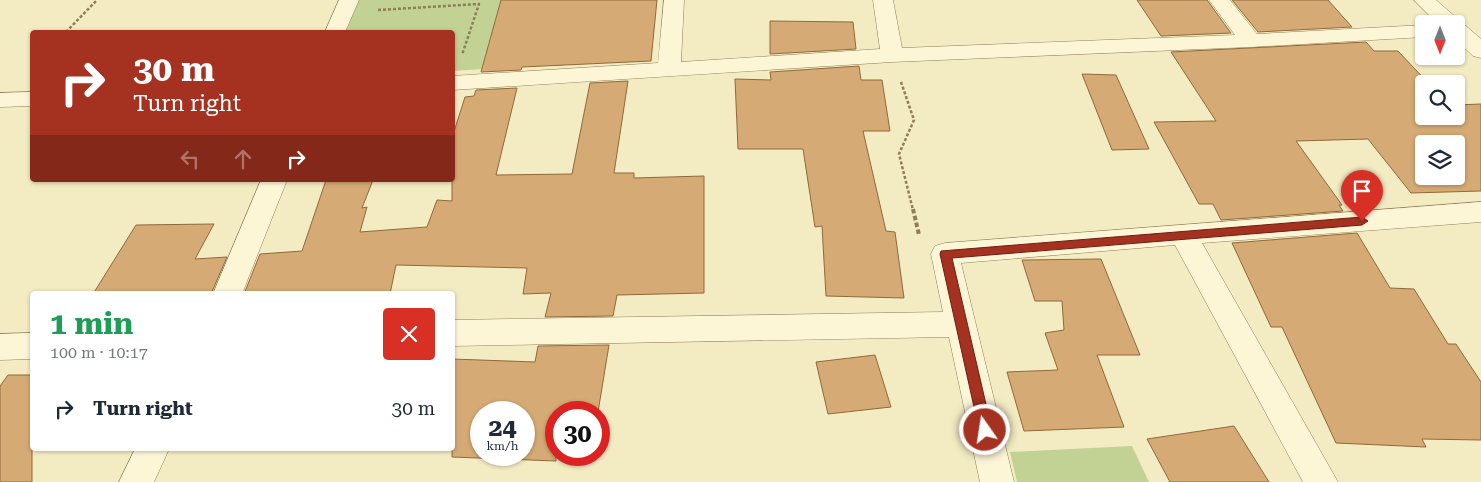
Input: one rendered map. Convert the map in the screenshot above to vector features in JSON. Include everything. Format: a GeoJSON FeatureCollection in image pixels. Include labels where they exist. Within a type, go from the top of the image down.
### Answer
{"type":"FeatureCollection","features":[{"type":"Feature","properties":{"kind":"street"},"geometry":{"type":"LineString","coordinates":[[337,30],[349,0]]}},
{"type":"Feature","properties":{"kind":"street"},"geometry":{"type":"LineString","coordinates":[[670,68],[674,0]]}},
{"type":"Feature","properties":{"kind":"street"},"geometry":{"type":"LineString","coordinates":[[884,0],[892,55]]}},
{"type":"Feature","properties":{"kind":"street"},"geometry":{"type":"LineString","coordinates":[[1219,0],[1251,41]]}},
{"type":"Feature","properties":{"kind":"street"},"geometry":{"type":"LineString","coordinates":[[1424,0],[1441,15]]}},
{"type":"Feature","properties":{"kind":"street"},"geometry":{"type":"LineString","coordinates":[[456,73],[670,68],[892,55],[1251,41],[1415,32]]}},
{"type":"Feature","properties":{"kind":"street"},"geometry":{"type":"LineString","coordinates":[[1465,37],[1481,51]]}},
{"type":"Feature","properties":{"kind":"street"},"geometry":{"type":"LineString","coordinates":[[0,100],[30,99]]}},
{"type":"Feature","properties":{"kind":"street"},"geometry":{"type":"LineString","coordinates":[[228,291],[273,182]]}},
{"type":"Feature","properties":{"kind":"street"},"geometry":{"type":"LineString","coordinates":[[997,482],[946,254],[1481,212]]}},
{"type":"Feature","properties":{"kind":"street"},"geometry":{"type":"LineString","coordinates":[[1183,234],[1321,482]]}},
{"type":"Feature","properties":{"kind":"street"},"geometry":{"type":"LineString","coordinates":[[455,333],[961,324]]}},
{"type":"Feature","properties":{"kind":"street"},"geometry":{"type":"LineString","coordinates":[[0,347],[30,346]]}},
{"type":"Feature","properties":{"kind":"street"},"geometry":{"type":"LineString","coordinates":[[136,482],[151,451]]}},
{"type":"Feature","properties":{"kind":"path"},"geometry":{"type":"LineString","coordinates":[[68,30],[97,0]]}},
{"type":"Feature","properties":{"kind":"path"},"geometry":{"type":"LineString","coordinates":[[371,10],[479,4],[456,73]]}},
{"type":"Feature","properties":{"kind":"path"},"geometry":{"type":"LineString","coordinates":[[892,55],[914,120],[899,154],[920,240],[946,254]]}},
{"type":"Feature","properties":{"kind":"green space"},"geometry":{"type":"Polygon","coordinates":[[[357,0],[501,0],[482,69],[455,71],[455,30],[345,30],[357,0]]]}},
{"type":"Feature","properties":{"kind":"green space"},"geometry":{"type":"Polygon","coordinates":[[[1132,446],[1149,482],[1017,482],[1010,452],[1132,446]]]}},
{"type":"Feature","properties":{"kind":"building"},"geometry":{"type":"Polygon","coordinates":[[[501,0],[657,0],[651,61],[522,67],[521,70],[481,72],[501,0]]]}},
{"type":"Feature","properties":{"kind":"building"},"geometry":{"type":"Polygon","coordinates":[[[1137,0],[1207,0],[1231,33],[1161,36],[1137,0]]]}},
{"type":"Feature","properties":{"kind":"building"},"geometry":{"type":"Polygon","coordinates":[[[1232,0],[1328,0],[1352,27],[1258,32],[1232,0]]]}},
{"type":"Feature","properties":{"kind":"building"},"geometry":{"type":"Polygon","coordinates":[[[770,21],[853,22],[856,49],[770,54],[770,21]]]}},
{"type":"Feature","properties":{"kind":"building"},"geometry":{"type":"Polygon","coordinates":[[[1366,42],[1374,51],[1398,51],[1421,75],[1415,75],[1415,125],[1465,125],[1465,105],[1481,104],[1481,191],[1411,193],[1368,139],[1296,141],[1342,205],[1339,205],[1343,211],[1221,220],[1213,204],[1199,204],[1154,122],[1216,121],[1171,52],[1366,42]]]}},
{"type":"Feature","properties":{"kind":"building"},"geometry":{"type":"Polygon","coordinates":[[[859,66],[861,80],[882,80],[890,131],[863,131],[886,231],[895,232],[904,298],[826,296],[822,226],[815,227],[803,149],[738,149],[735,79],[771,80],[770,72],[859,66]]]}},
{"type":"Feature","properties":{"kind":"building"},"geometry":{"type":"Polygon","coordinates":[[[1082,74],[1116,75],[1149,149],[1112,150],[1082,74]]]}},
{"type":"Feature","properties":{"kind":"building"},"geometry":{"type":"Polygon","coordinates":[[[628,81],[614,173],[634,173],[634,178],[704,176],[704,293],[617,295],[613,316],[545,317],[551,293],[523,294],[527,268],[396,265],[391,291],[245,291],[260,254],[302,251],[325,182],[372,182],[362,208],[367,207],[360,232],[427,227],[437,200],[452,201],[452,182],[455,182],[455,129],[465,97],[474,96],[476,90],[517,88],[496,175],[572,174],[590,83],[628,81]]]}},
{"type":"Feature","properties":{"kind":"building"},"geometry":{"type":"Polygon","coordinates":[[[214,224],[195,259],[227,257],[212,291],[95,291],[136,225],[214,224]]]}},
{"type":"Feature","properties":{"kind":"building"},"geometry":{"type":"Polygon","coordinates":[[[1357,233],[1390,288],[1414,289],[1448,344],[1456,344],[1481,382],[1481,440],[1422,439],[1426,447],[1336,443],[1282,327],[1271,327],[1232,243],[1357,233]]]}},
{"type":"Feature","properties":{"kind":"building"},"geometry":{"type":"Polygon","coordinates":[[[1101,259],[1140,355],[1097,355],[1124,427],[1024,431],[1007,372],[1058,370],[1045,333],[1064,330],[1062,301],[1035,301],[1022,260],[1101,259]]]}},
{"type":"Feature","properties":{"kind":"building"},"geometry":{"type":"Polygon","coordinates":[[[609,345],[600,401],[545,401],[545,461],[535,460],[535,401],[470,401],[470,458],[452,457],[452,451],[455,451],[455,359],[535,362],[538,346],[609,345]]]}},
{"type":"Feature","properties":{"kind":"building"},"geometry":{"type":"Polygon","coordinates":[[[875,355],[891,407],[828,414],[816,362],[875,355]]]}},
{"type":"Feature","properties":{"kind":"building"},"geometry":{"type":"Polygon","coordinates":[[[8,375],[30,375],[32,482],[0,482],[0,386],[8,375]]]}},
{"type":"Feature","properties":{"kind":"building"},"geometry":{"type":"Polygon","coordinates":[[[1234,426],[1269,482],[1170,482],[1147,439],[1234,426]]]}},
{"type":"Feature","properties":{"kind":"route"},"geometry":{"type":"LineString","coordinates":[[985,430],[946,254],[1362,221]]}}]}
